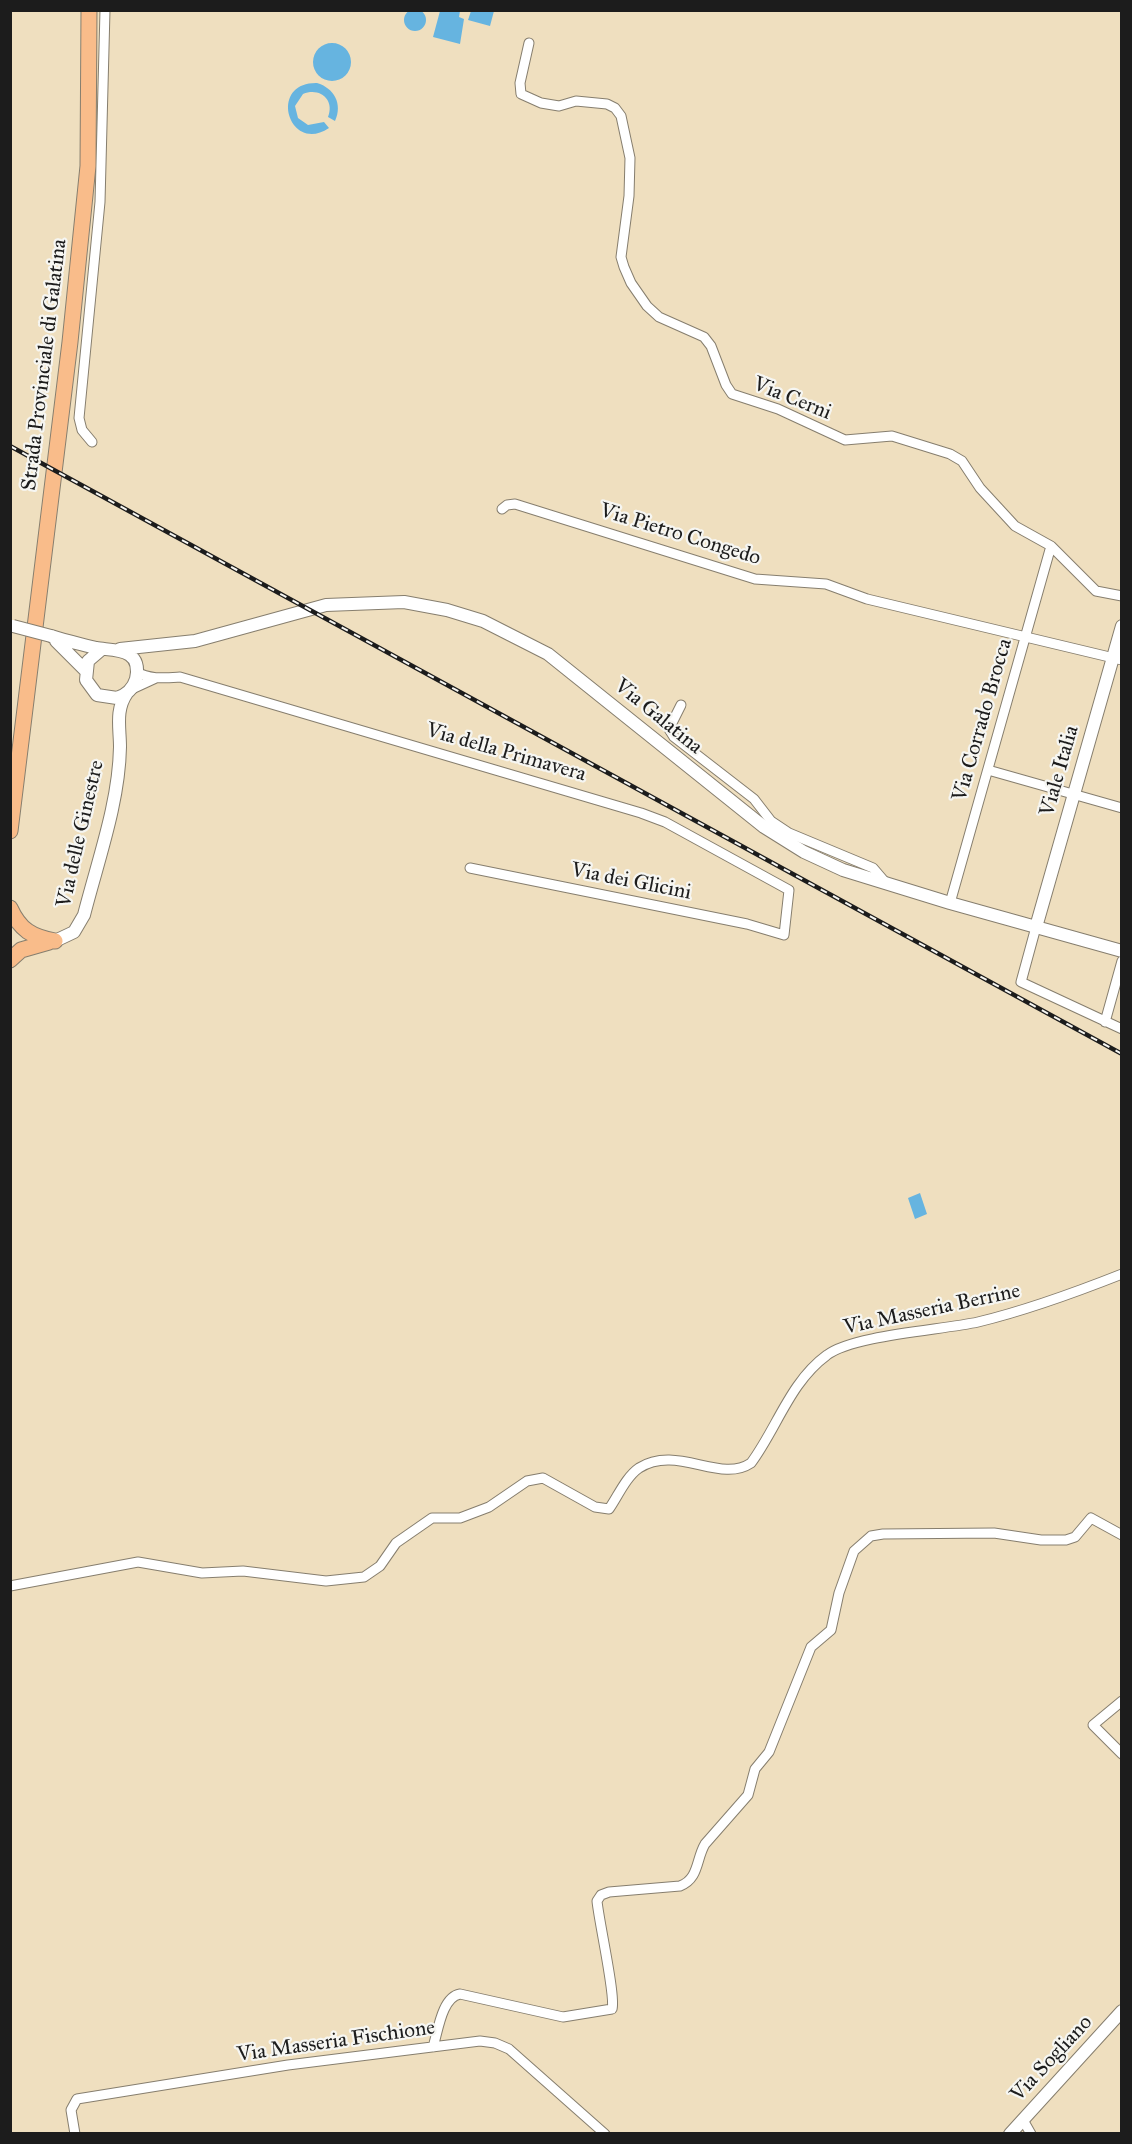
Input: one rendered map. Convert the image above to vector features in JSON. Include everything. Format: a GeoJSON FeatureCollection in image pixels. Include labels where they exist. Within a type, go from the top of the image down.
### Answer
{"type":"FeatureCollection","features":[{"type":"Feature","properties":{"kind":"main road","name":"Strada Provinciale di Galatina"},"geometry":{"type":"LineString","coordinates":[[10,831],[70,342],[98,87],[89,10]]}},
{"type":"Feature","properties":{"kind":"main road"},"geometry":{"type":"LineString","coordinates":[[10,908],[18,925],[34,937],[55,941]]}},
{"type":"Feature","properties":{"kind":"main road"},"geometry":{"type":"LineString","coordinates":[[10,960],[21,950],[38,943],[55,941]]}},
{"type":"Feature","properties":{"kind":"street"},"geometry":{"type":"LineString","coordinates":[[92,442],[82,430],[79,418],[100,202],[98,87],[105,10]]}},
{"type":"Feature","properties":{"kind":"street","name":"Via Cerni"},"geometry":{"type":"LineString","coordinates":[[529,43],[520,82],[521,93],[541,103],[559,106],[576,101],[599,102],[615,108],[621,116],[630,158],[629,196],[621,257],[630,283],[647,306],[659,317],[704,337],[711,346],[726,385],[732,394],[778,410],[845,440],[892,436],[950,454],[962,461],[980,488],[1015,526],[1051,546],[1096,591],[1122,596]]}},
{"type":"Feature","properties":{"kind":"street","name":"Via Pietro Congedo"},"geometry":{"type":"LineString","coordinates":[[502,509],[507,505],[515,504],[755,579],[826,584],[867,599],[1117,659]]}},
{"type":"Feature","properties":{"kind":"street","name":"Via Corrado Brocca"},"geometry":{"type":"LineString","coordinates":[[950,903],[1051,546]]}},
{"type":"Feature","properties":{"kind":"street","name":"Via Galatina"},"geometry":{"type":"LineString","coordinates":[[120,649],[157,647],[195,641],[326,605],[404,602],[447,610],[483,621],[548,654],[764,827],[804,852],[843,870],[950,903],[1122,951]]}},
{"type":"Feature","properties":{"kind":"street"},"geometry":{"type":"LineString","coordinates":[[12,626],[102,649],[120,649]]}},
{"type":"Feature","properties":{"kind":"street","name":"Viale Italia"},"geometry":{"type":"LineString","coordinates":[[1036,927],[1073,795],[1117,659],[1122,626]]}},
{"type":"Feature","properties":{"kind":"street"},"geometry":{"type":"LineString","coordinates":[[51,636],[68,650],[85,670]]}},
{"type":"Feature","properties":{"kind":"street","name":"Via Galatina"},"geometry":{"type":"LineString","coordinates":[[135,666],[157,647]]}},
{"type":"Feature","properties":{"kind":"street"},"geometry":{"type":"LineString","coordinates":[[102,649],[90,657],[85,670],[87,685],[101,698],[118,722]]}},
{"type":"Feature","properties":{"kind":"street","name":"Via della Primavera"},"geometry":{"type":"LineString","coordinates":[[120,649],[142,675],[156,678],[180,677],[665,822],[789,890],[784,935]]}},
{"type":"Feature","properties":{"kind":"street"},"geometry":{"type":"LineString","coordinates":[[129,692],[135,666]]}},
{"type":"Feature","properties":{"kind":"street","name":"Via della Primavera"},"geometry":{"type":"LineString","coordinates":[[101,698],[117,698],[156,678]]}},
{"type":"Feature","properties":{"kind":"street","name":"Via delle Ginestre"},"geometry":{"type":"LineString","coordinates":[[55,941],[74,932],[84,915],[118,776],[120,703],[129,692]]}},
{"type":"Feature","properties":{"kind":"street"},"geometry":{"type":"LineString","coordinates":[[681,705],[669,729],[674,737],[753,800],[780,827],[873,868],[885,882]]}},
{"type":"Feature","properties":{"kind":"street"},"geometry":{"type":"LineString","coordinates":[[988,770],[1122,808]]}},
{"type":"Feature","properties":{"kind":"street","name":"Via dei Glicini"},"geometry":{"type":"LineString","coordinates":[[470,868],[747,924],[784,935]]}},
{"type":"Feature","properties":{"kind":"street"},"geometry":{"type":"LineString","coordinates":[[1036,927],[1021,982],[1122,1029]]}},
{"type":"Feature","properties":{"kind":"street"},"geometry":{"type":"LineString","coordinates":[[1105,1022],[1122,961]]}},
{"type":"Feature","properties":{"kind":"street","name":"Via Masseria Berrine"},"geometry":{"type":"LineString","coordinates":[[10,1587],[138,1562],[202,1573],[243,1571],[326,1581],[364,1577],[380,1566],[396,1543],[432,1518],[460,1518],[489,1507],[527,1481],[543,1478],[595,1507],[609,1509],[631,1476],[640,1468],[653,1463],[680,1459],[730,1470],[742,1469],[751,1463],[797,1388],[817,1363],[839,1347],[882,1337],[976,1322],[1022,1311],[1122,1274]]}},
{"type":"Feature","properties":{"kind":"street"},"geometry":{"type":"LineString","coordinates":[[433,2047],[447,2002],[453,1995],[460,1994],[563,2017],[612,2009],[613,1994],[603,1951],[597,1901],[601,1895],[609,1892],[680,1886],[688,1883],[694,1875],[700,1852],[705,1844],[748,1795],[756,1769],[769,1752],[811,1647],[831,1630],[849,1561],[861,1542],[871,1536],[884,1534],[994,1533],[1041,1540],[1066,1540],[1075,1537],[1091,1518],[1122,1535]]}},
{"type":"Feature","properties":{"kind":"street"},"geometry":{"type":"LineString","coordinates":[[1122,1701],[1093,1725],[1122,1754]]}},
{"type":"Feature","properties":{"kind":"street","name":"Via Sogliano"},"geometry":{"type":"LineString","coordinates":[[1010,2133],[1122,2011]]}},
{"type":"Feature","properties":{"kind":"street","name":"Via Masseria Fischione"},"geometry":{"type":"LineString","coordinates":[[75,2133],[71,2110],[77,2099],[288,2065],[480,2042],[495,2043],[509,2049],[605,2133]]}},
{"type":"Feature","properties":{"kind":"street"},"geometry":{"type":"LineString","coordinates":[[1023,2120],[1031,2133]]}},
{"type":"Feature","properties":{"kind":"water"},"geometry":{"type":"Polygon","coordinates":[[[415,9],[423,12],[426,20],[423,28],[415,31],[407,28],[404,20],[407,12],[415,9]]]}},
{"type":"Feature","properties":{"kind":"water"},"geometry":{"type":"Polygon","coordinates":[[[440,11],[460,11],[459,17],[464,19],[460,44],[433,37],[440,11]]]}},
{"type":"Feature","properties":{"kind":"water"},"geometry":{"type":"Polygon","coordinates":[[[471,11],[494,11],[490,26],[468,20],[471,11]]]}},
{"type":"Feature","properties":{"kind":"water"},"geometry":{"type":"Polygon","coordinates":[[[332,43],[339,44],[345,49],[350,55],[350,69],[345,75],[339,80],[332,81],[325,80],[319,75],[314,69],[313,62],[314,55],[319,49],[325,44],[332,43]]]}},
{"type":"Feature","properties":{"kind":"water"},"geometry":{"type":"Polygon","coordinates":[[[317,83],[332,93],[338,109],[335,121],[328,117],[329,105],[324,96],[315,92],[303,94],[295,106],[298,118],[308,125],[324,122],[329,128],[315,134],[303,132],[294,125],[289,115],[288,104],[292,93],[302,86],[317,83]]]}},
{"type":"Feature","properties":{"kind":"water"},"geometry":{"type":"Polygon","coordinates":[[[920,1193],[927,1214],[915,1219],[908,1198],[920,1193]]]}},
{"type":"Feature","properties":{"kind":"railway"},"geometry":{"type":"LineString","coordinates":[[10,446],[1122,1054]]}}]}
